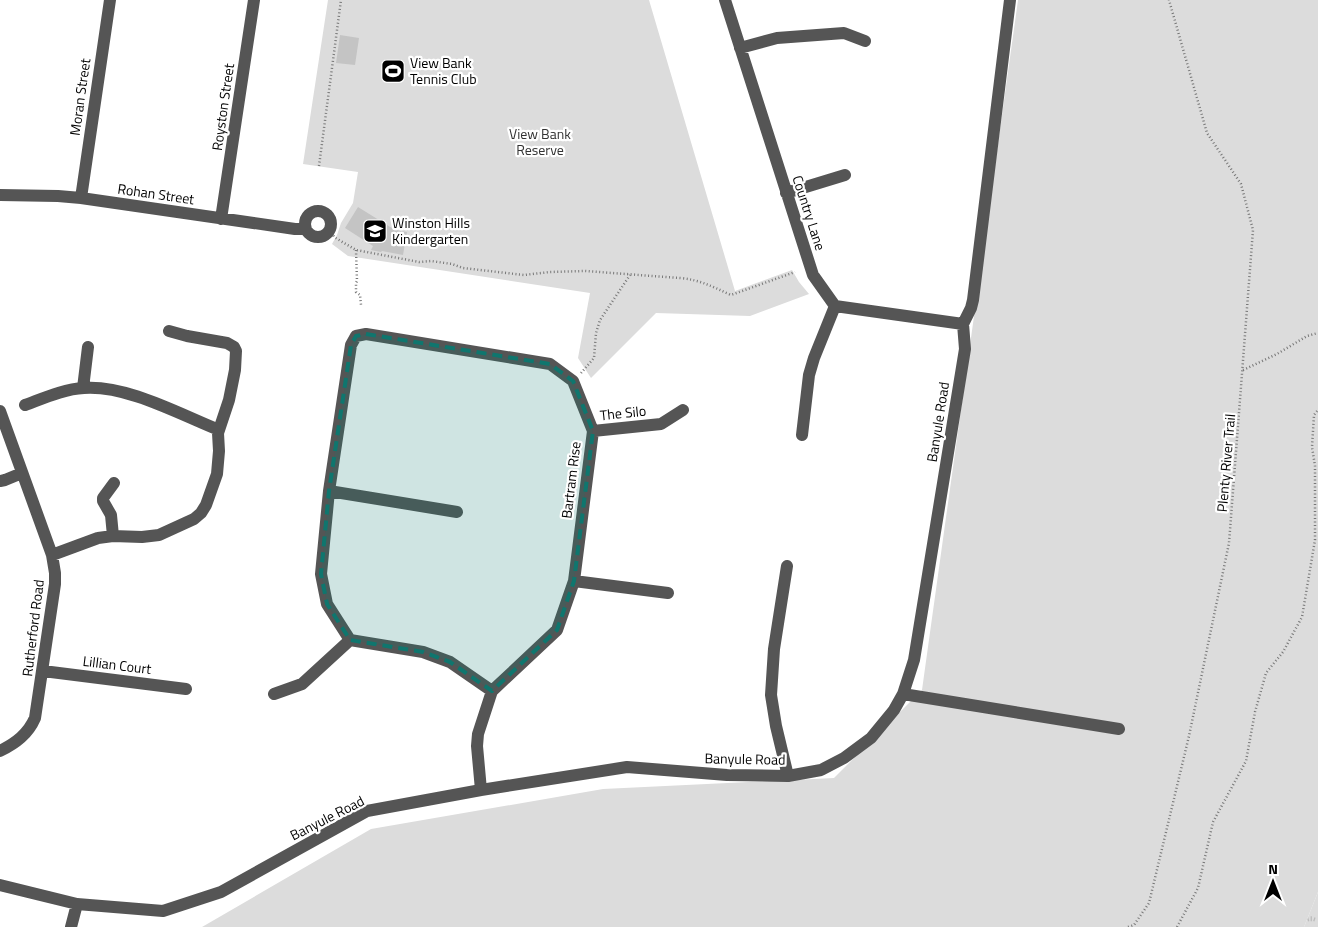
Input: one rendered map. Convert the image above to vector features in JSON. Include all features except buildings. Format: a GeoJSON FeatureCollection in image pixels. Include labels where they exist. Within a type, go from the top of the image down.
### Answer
{"type":"FeatureCollection","features":[{"type":"Feature","properties":{"kind":"street","name":"Moran Street"},"geometry":{"type":"LineString","coordinates":[[81,198],[110,0]]}},
{"type":"Feature","properties":{"kind":"street","name":"Royston Street"},"geometry":{"type":"LineString","coordinates":[[221,219],[254,0]]}},
{"type":"Feature","properties":{"kind":"street","name":"Country Lane"},"geometry":{"type":"LineString","coordinates":[[725,0],[813,276],[834,306]]}},
{"type":"Feature","properties":{"kind":"street","name":"Banyule Road"},"geometry":{"type":"LineString","coordinates":[[0,885],[77,904],[163,912],[221,892],[367,811],[480,790],[627,767],[728,775],[788,776],[820,770],[844,758],[871,738],[894,710],[914,660],[966,349],[963,324],[973,300],[1010,0]]}},
{"type":"Feature","properties":{"kind":"street"},"geometry":{"type":"LineString","coordinates":[[740,48],[777,38],[844,33],[865,42]]}},
{"type":"Feature","properties":{"kind":"street"},"geometry":{"type":"LineString","coordinates":[[786,193],[845,175]]}},
{"type":"Feature","properties":{"kind":"street","name":"Rohan Street"},"geometry":{"type":"LineString","coordinates":[[0,195],[81,198],[221,219],[306,229]]}},
{"type":"Feature","properties":{"kind":"street"},"geometry":{"type":"LineString","coordinates":[[320,211],[328,216],[332,224],[331,229],[324,236],[314,236],[309,234],[306,229],[306,220],[312,213],[320,211]]}},
{"type":"Feature","properties":{"kind":"street"},"geometry":{"type":"LineString","coordinates":[[802,435],[814,358],[834,306],[963,324]]}},
{"type":"Feature","properties":{"kind":"street"},"geometry":{"type":"LineString","coordinates":[[492,691],[450,662],[423,652],[350,640],[327,604],[321,574],[330,491],[354,330],[366,334],[550,364],[573,381]]}},
{"type":"Feature","properties":{"kind":"street"},"geometry":{"type":"LineString","coordinates":[[52,555],[98,538],[113,536],[152,537],[187,523],[201,513],[206,505],[219,463],[219,430],[229,400],[235,370],[236,358],[234,348],[227,343],[169,331]]}},
{"type":"Feature","properties":{"kind":"street"},"geometry":{"type":"LineString","coordinates":[[83,388],[88,347]]}},
{"type":"Feature","properties":{"kind":"street","name":"Bartram Rise"},"geometry":{"type":"LineString","coordinates":[[480,790],[478,734],[492,691],[557,630],[574,582],[593,431],[573,381]]}},
{"type":"Feature","properties":{"kind":"street"},"geometry":{"type":"LineString","coordinates":[[25,405],[64,392],[83,388],[106,389],[140,397],[219,430]]}},
{"type":"Feature","properties":{"kind":"street","name":"The Silo"},"geometry":{"type":"LineString","coordinates":[[593,431],[661,424],[684,410]]}},
{"type":"Feature","properties":{"kind":"street","name":"Rutherford Road"},"geometry":{"type":"LineString","coordinates":[[0,411],[52,555],[55,573],[43,671],[33,724],[24,736],[0,751]]}},
{"type":"Feature","properties":{"kind":"street"},"geometry":{"type":"LineString","coordinates":[[0,482],[22,473]]}},
{"type":"Feature","properties":{"kind":"street"},"geometry":{"type":"LineString","coordinates":[[113,536],[111,516],[103,498],[104,494],[114,483]]}},
{"type":"Feature","properties":{"kind":"street"},"geometry":{"type":"LineString","coordinates":[[330,491],[457,512]]}},
{"type":"Feature","properties":{"kind":"street"},"geometry":{"type":"LineString","coordinates":[[787,566],[774,649],[771,695],[788,776]]}},
{"type":"Feature","properties":{"kind":"street"},"geometry":{"type":"LineString","coordinates":[[574,582],[668,594]]}},
{"type":"Feature","properties":{"kind":"street"},"geometry":{"type":"LineString","coordinates":[[274,694],[302,684],[350,640]]}},
{"type":"Feature","properties":{"kind":"street","name":"Lillian Court"},"geometry":{"type":"LineString","coordinates":[[43,671],[186,689]]}},
{"type":"Feature","properties":{"kind":"street"},"geometry":{"type":"LineString","coordinates":[[902,694],[1119,729]]}},
{"type":"Feature","properties":{"kind":"street"},"geometry":{"type":"LineString","coordinates":[[71,927],[77,904]]}},
{"type":"Feature","properties":{"kind":"path"},"geometry":{"type":"LineString","coordinates":[[319,166],[342,0]]}},
{"type":"Feature","properties":{"kind":"path","name":"Plenty River Trail"},"geometry":{"type":"LineString","coordinates":[[1128,927],[1134,925],[1149,903],[1189,736],[1229,543],[1253,230],[1241,184],[1207,133],[1169,0]]}},
{"type":"Feature","properties":{"kind":"path"},"geometry":{"type":"LineString","coordinates":[[331,229],[334,237],[356,250],[419,262],[428,261],[452,264],[462,268],[515,274],[585,271],[694,280],[731,295],[795,272]]}},
{"type":"Feature","properties":{"kind":"path"},"geometry":{"type":"LineString","coordinates":[[356,250],[358,281],[356,283],[356,292],[360,295],[361,305]]}},
{"type":"Feature","properties":{"kind":"path"},"geometry":{"type":"LineString","coordinates":[[573,381],[594,358],[598,323],[630,275]]}},
{"type":"Feature","properties":{"kind":"path"},"geometry":{"type":"LineString","coordinates":[[1243,370],[1277,354],[1308,336],[1318,333]]}},
{"type":"Feature","properties":{"kind":"path"},"geometry":{"type":"LineString","coordinates":[[1177,927],[1198,888],[1213,822],[1246,761],[1255,712],[1266,672],[1283,652],[1302,617],[1315,540],[1315,466],[1312,447],[1314,415],[1318,410]]}},
{"type":"Feature","properties":{"kind":"highlighted area"},"geometry":{"type":"Polygon","coordinates":[[[366,334],[550,364],[573,381],[593,431],[574,581],[557,630],[492,691],[450,662],[423,652],[350,640],[327,604],[321,574],[329,491],[351,345],[356,336],[366,334]]]}},
{"type":"Feature","properties":{"kind":"green space","name":"View Bank Reserve"},"geometry":{"type":"Polygon","coordinates":[[[328,0],[649,0],[735,291],[792,270],[809,294],[750,316],[656,313],[591,378],[578,358],[590,293],[348,256],[332,244],[341,223],[353,203],[358,172],[303,164],[328,0]]]}},
{"type":"Feature","properties":{"kind":"green space"},"geometry":{"type":"Polygon","coordinates":[[[1018,0],[1318,0],[1318,892],[1304,927],[202,927],[371,829],[603,789],[834,778],[922,690],[1018,0]]]}},
{"type":"Feature","properties":{"kind":"green space"},"geometry":{"type":"Polygon","coordinates":[[[1318,892],[1318,927],[1304,927],[1318,892]]]}},
{"type":"Feature","properties":{"kind":"place","name":"View Bank Tennis Club"},"geometry":{"type":"Point","coordinates":[393,71]}},
{"type":"Feature","properties":{"kind":"place","name":"Winston Hills Kindergarten"},"geometry":{"type":"Point","coordinates":[375,231]}}]}
